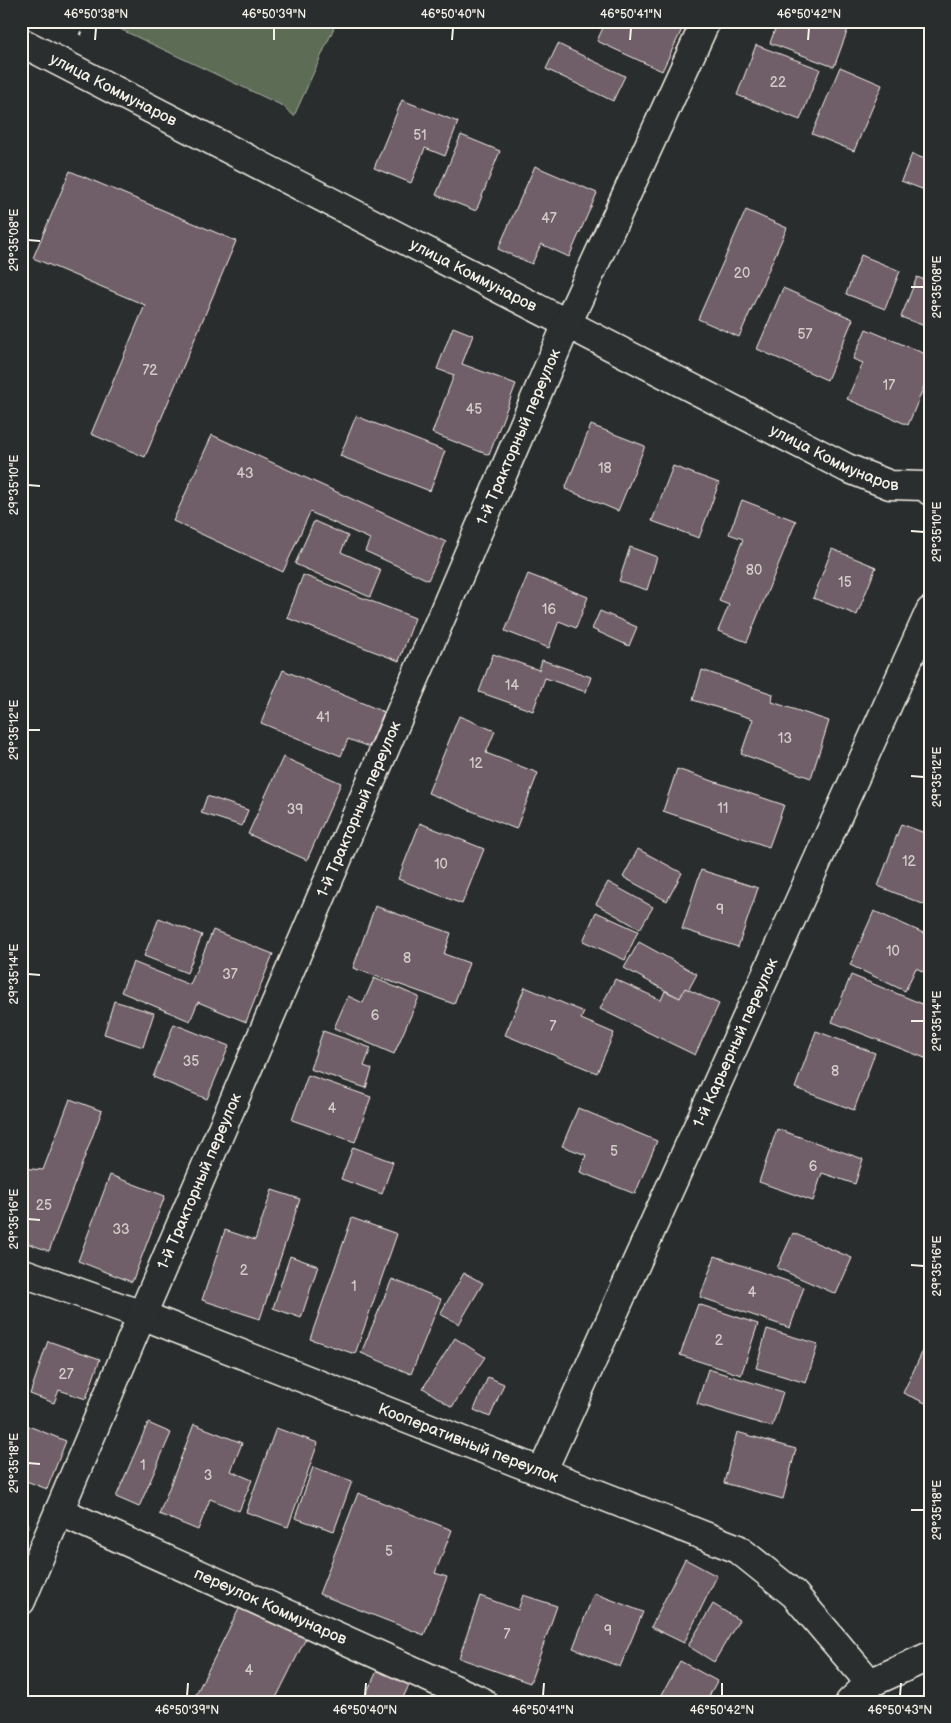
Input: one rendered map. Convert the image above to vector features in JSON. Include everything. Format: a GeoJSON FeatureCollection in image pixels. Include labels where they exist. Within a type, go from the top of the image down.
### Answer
{"type":"FeatureCollection","features":[{"type":"Feature","properties":{"kind":"street","name":"1-й Тракторный переулок"},"geometry":{"type":"LineString","coordinates":[[21,1601],[567,324],[706,21]]}},
{"type":"Feature","properties":{"kind":"street","name":"улица Коммунаров"},"geometry":{"type":"LineString","coordinates":[[21,42],[847,468],[890,485],[928,486]]}},
{"type":"Feature","properties":{"kind":"street","name":"1-й Карьерный переулок"},"geometry":{"type":"LineString","coordinates":[[542,1472],[930,611]]}},
{"type":"Feature","properties":{"kind":"street","name":"Кооперативный переулок"},"geometry":{"type":"LineString","coordinates":[[21,1272],[142,1315],[738,1549],[794,1594],[870,1683]]}},
{"type":"Feature","properties":{"kind":"street","name":"переулок Коммунаров"},"geometry":{"type":"LineString","coordinates":[[59,1511],[483,1702]]}},
{"type":"Feature","properties":{"kind":"street"},"geometry":{"type":"LineString","coordinates":[[850,1702],[870,1683],[930,1656]]}},
{"type":"Feature","properties":{"kind":"green space"},"geometry":{"type":"Polygon","coordinates":[[[103,21],[337,21],[294,116],[283,106],[103,21]]]}},
{"type":"Feature","properties":{"kind":"building"},"geometry":{"type":"Polygon","coordinates":[[[606,21],[686,21],[662,71],[597,41],[606,21]]]}},
{"type":"Feature","properties":{"kind":"building"},"geometry":{"type":"Polygon","coordinates":[[[778,21],[828,21],[848,29],[834,67],[770,43],[778,21]]]}},
{"type":"Feature","properties":{"kind":"building"},"geometry":{"type":"Polygon","coordinates":[[[558,44],[625,76],[613,101],[546,69],[558,44]]]}},
{"type":"Feature","properties":{"kind":"building"},"geometry":{"type":"Polygon","coordinates":[[[756,45],[820,69],[800,120],[737,95],[756,45]]]}},
{"type":"Feature","properties":{"kind":"building"},"geometry":{"type":"Polygon","coordinates":[[[840,67],[882,85],[854,151],[812,134],[840,67]]]}},
{"type":"Feature","properties":{"kind":"building"},"geometry":{"type":"Polygon","coordinates":[[[402,100],[458,122],[445,156],[425,148],[411,183],[374,168],[402,100]]]}},
{"type":"Feature","properties":{"kind":"building"},"geometry":{"type":"Polygon","coordinates":[[[461,135],[500,151],[476,211],[436,195],[461,135]]]}},
{"type":"Feature","properties":{"kind":"building"},"geometry":{"type":"Polygon","coordinates":[[[912,154],[930,161],[930,192],[901,181],[912,154]]]}},
{"type":"Feature","properties":{"kind":"building"},"geometry":{"type":"Polygon","coordinates":[[[535,166],[597,193],[569,257],[541,244],[532,264],[498,249],[535,166]]]}},
{"type":"Feature","properties":{"kind":"building"},"geometry":{"type":"Polygon","coordinates":[[[70,171],[236,241],[145,457],[91,434],[145,305],[33,258],[70,171]]]}},
{"type":"Feature","properties":{"kind":"building"},"geometry":{"type":"Polygon","coordinates":[[[746,210],[787,228],[739,337],[698,319],[746,210]]]}},
{"type":"Feature","properties":{"kind":"building"},"geometry":{"type":"Polygon","coordinates":[[[861,255],[900,271],[885,309],[846,294],[861,255]]]}},
{"type":"Feature","properties":{"kind":"building"},"geometry":{"type":"Polygon","coordinates":[[[917,277],[930,282],[930,328],[901,317],[917,277]]]}},
{"type":"Feature","properties":{"kind":"building"},"geometry":{"type":"Polygon","coordinates":[[[783,288],[853,319],[827,380],[757,349],[783,288]]]}},
{"type":"Feature","properties":{"kind":"building"},"geometry":{"type":"Polygon","coordinates":[[[453,327],[473,335],[462,364],[516,384],[489,455],[432,433],[454,375],[437,369],[453,327]]]}},
{"type":"Feature","properties":{"kind":"building"},"geometry":{"type":"Polygon","coordinates":[[[866,329],[930,356],[930,372],[908,425],[847,399],[863,363],[853,359],[866,329]]]}},
{"type":"Feature","properties":{"kind":"building"},"geometry":{"type":"Polygon","coordinates":[[[356,416],[445,451],[430,491],[340,456],[356,416]]]}},
{"type":"Feature","properties":{"kind":"building"},"geometry":{"type":"Polygon","coordinates":[[[591,425],[645,446],[618,511],[565,489],[591,425]]]}},
{"type":"Feature","properties":{"kind":"building"},"geometry":{"type":"Polygon","coordinates":[[[212,435],[446,542],[428,580],[365,551],[370,539],[310,512],[283,572],[173,521],[212,435]]]}},
{"type":"Feature","properties":{"kind":"building"},"geometry":{"type":"Polygon","coordinates":[[[673,466],[719,483],[699,538],[652,521],[673,466]]]}},
{"type":"Feature","properties":{"kind":"building"},"geometry":{"type":"Polygon","coordinates":[[[742,500],[796,521],[747,642],[718,631],[729,605],[719,601],[743,539],[729,534],[742,500]]]}},
{"type":"Feature","properties":{"kind":"building"},"geometry":{"type":"Polygon","coordinates":[[[314,521],[348,536],[341,552],[381,570],[370,597],[295,564],[314,521]]]}},
{"type":"Feature","properties":{"kind":"building"},"geometry":{"type":"Polygon","coordinates":[[[630,547],[657,557],[647,590],[619,581],[630,547]]]}},
{"type":"Feature","properties":{"kind":"building"},"geometry":{"type":"Polygon","coordinates":[[[832,549],[876,567],[857,615],[813,598],[832,549]]]}},
{"type":"Feature","properties":{"kind":"building"},"geometry":{"type":"Polygon","coordinates":[[[528,574],[588,597],[576,628],[559,621],[549,648],[505,631],[528,574]]]}},
{"type":"Feature","properties":{"kind":"building"},"geometry":{"type":"Polygon","coordinates":[[[303,575],[415,618],[399,661],[287,618],[303,575]]]}},
{"type":"Feature","properties":{"kind":"building"},"geometry":{"type":"Polygon","coordinates":[[[600,611],[637,627],[629,646],[592,629],[600,611]]]}},
{"type":"Feature","properties":{"kind":"building"},"geometry":{"type":"Polygon","coordinates":[[[493,654],[539,670],[542,660],[591,677],[586,692],[545,678],[533,711],[479,692],[493,654]]]}},
{"type":"Feature","properties":{"kind":"building"},"geometry":{"type":"Polygon","coordinates":[[[283,670],[384,712],[369,747],[348,739],[341,756],[261,723],[283,670]]]}},
{"type":"Feature","properties":{"kind":"building"},"geometry":{"type":"Polygon","coordinates":[[[702,670],[773,694],[772,702],[829,721],[811,778],[741,754],[753,719],[693,700],[702,670]]]}},
{"type":"Feature","properties":{"kind":"building"},"geometry":{"type":"Polygon","coordinates":[[[459,716],[495,731],[486,753],[538,773],[516,829],[428,793],[459,716]]]}},
{"type":"Feature","properties":{"kind":"building"},"geometry":{"type":"Polygon","coordinates":[[[283,757],[341,783],[307,860],[248,834],[283,757]]]}},
{"type":"Feature","properties":{"kind":"building"},"geometry":{"type":"Polygon","coordinates":[[[677,769],[784,805],[769,847],[663,811],[677,769]]]}},
{"type":"Feature","properties":{"kind":"building"},"geometry":{"type":"Polygon","coordinates":[[[207,796],[248,810],[242,826],[201,813],[207,796]]]}},
{"type":"Feature","properties":{"kind":"building"},"geometry":{"type":"Polygon","coordinates":[[[420,823],[484,849],[462,904],[398,879],[420,823]]]}},
{"type":"Feature","properties":{"kind":"building"},"geometry":{"type":"Polygon","coordinates":[[[901,824],[930,835],[930,907],[878,886],[901,824]]]}},
{"type":"Feature","properties":{"kind":"building"},"geometry":{"type":"Polygon","coordinates":[[[638,849],[682,873],[667,901],[623,877],[638,849]]]}},
{"type":"Feature","properties":{"kind":"building"},"geometry":{"type":"Polygon","coordinates":[[[701,870],[758,888],[738,947],[682,929],[701,870]]]}},
{"type":"Feature","properties":{"kind":"building"},"geometry":{"type":"Polygon","coordinates":[[[608,882],[653,907],[640,929],[596,904],[608,882]]]}},
{"type":"Feature","properties":{"kind":"building"},"geometry":{"type":"Polygon","coordinates":[[[375,906],[451,933],[444,954],[469,963],[454,1004],[353,968],[375,906]]]}},
{"type":"Feature","properties":{"kind":"building"},"geometry":{"type":"Polygon","coordinates":[[[874,911],[930,936],[930,975],[916,968],[905,991],[850,965],[874,911]]]}},
{"type":"Feature","properties":{"kind":"building"},"geometry":{"type":"Polygon","coordinates":[[[596,912],[638,931],[625,960],[583,941],[596,912]]]}},
{"type":"Feature","properties":{"kind":"building"},"geometry":{"type":"Polygon","coordinates":[[[159,918],[202,935],[187,973],[144,956],[159,918]]]}},
{"type":"Feature","properties":{"kind":"building"},"geometry":{"type":"Polygon","coordinates":[[[213,930],[273,954],[246,1022],[198,1002],[190,1021],[121,992],[133,962],[190,985],[213,930]]]}},
{"type":"Feature","properties":{"kind":"building"},"geometry":{"type":"Polygon","coordinates":[[[639,942],[697,974],[683,1000],[624,968],[639,942]]]}},
{"type":"Feature","properties":{"kind":"building"},"geometry":{"type":"Polygon","coordinates":[[[851,975],[930,1007],[930,1060],[832,1022],[851,975]]]}},
{"type":"Feature","properties":{"kind":"building"},"geometry":{"type":"Polygon","coordinates":[[[374,978],[419,997],[394,1054],[334,1028],[348,996],[363,1003],[374,978]]]}},
{"type":"Feature","properties":{"kind":"building"},"geometry":{"type":"Polygon","coordinates":[[[615,979],[661,1000],[665,991],[680,998],[685,988],[719,1004],[695,1055],[600,1009],[615,979]]]}},
{"type":"Feature","properties":{"kind":"building"},"geometry":{"type":"Polygon","coordinates":[[[525,987],[584,1012],[581,1019],[614,1033],[597,1073],[505,1035],[525,987]]]}},
{"type":"Feature","properties":{"kind":"building"},"geometry":{"type":"Polygon","coordinates":[[[114,1001],[154,1013],[143,1047],[104,1034],[114,1001]]]}},
{"type":"Feature","properties":{"kind":"building"},"geometry":{"type":"Polygon","coordinates":[[[174,1024],[229,1046],[207,1099],[153,1077],[174,1024]]]}},
{"type":"Feature","properties":{"kind":"building"},"geometry":{"type":"Polygon","coordinates":[[[323,1031],[371,1048],[364,1066],[372,1069],[366,1088],[310,1069],[323,1031]]]}},
{"type":"Feature","properties":{"kind":"building"},"geometry":{"type":"Polygon","coordinates":[[[816,1031],[875,1053],[854,1110],[795,1088],[816,1031]]]}},
{"type":"Feature","properties":{"kind":"building"},"geometry":{"type":"Polygon","coordinates":[[[308,1075],[371,1097],[355,1142],[292,1120],[308,1075]]]}},
{"type":"Feature","properties":{"kind":"building"},"geometry":{"type":"Polygon","coordinates":[[[70,1099],[102,1111],[49,1251],[21,1241],[21,1168],[43,1170],[70,1099]]]}},
{"type":"Feature","properties":{"kind":"building"},"geometry":{"type":"Polygon","coordinates":[[[578,1108],[657,1141],[635,1194],[580,1172],[586,1155],[562,1146],[578,1108]]]}},
{"type":"Feature","properties":{"kind":"building"},"geometry":{"type":"Polygon","coordinates":[[[777,1129],[863,1159],[855,1184],[822,1173],[813,1201],[759,1182],[777,1129]]]}},
{"type":"Feature","properties":{"kind":"building"},"geometry":{"type":"Polygon","coordinates":[[[353,1147],[393,1162],[382,1194],[341,1179],[353,1147]]]}},
{"type":"Feature","properties":{"kind":"building"},"geometry":{"type":"Polygon","coordinates":[[[110,1175],[165,1196],[132,1282],[78,1261],[110,1175]]]}},
{"type":"Feature","properties":{"kind":"building"},"geometry":{"type":"Polygon","coordinates":[[[272,1190],[300,1199],[260,1319],[202,1300],[225,1230],[255,1240],[272,1190]]]}},
{"type":"Feature","properties":{"kind":"building"},"geometry":{"type":"Polygon","coordinates":[[[352,1218],[397,1234],[355,1354],[310,1339],[352,1218]]]}},
{"type":"Feature","properties":{"kind":"building"},"geometry":{"type":"Polygon","coordinates":[[[793,1233],[852,1258],[836,1294],[777,1268],[793,1233]]]}},
{"type":"Feature","properties":{"kind":"building"},"geometry":{"type":"Polygon","coordinates":[[[290,1256],[318,1266],[301,1318],[273,1308],[290,1256]]]}},
{"type":"Feature","properties":{"kind":"building"},"geometry":{"type":"Polygon","coordinates":[[[715,1256],[804,1287],[790,1328],[700,1297],[715,1256]]]}},
{"type":"Feature","properties":{"kind":"building"},"geometry":{"type":"Polygon","coordinates":[[[464,1273],[483,1283],[459,1324],[440,1314],[464,1273]]]}},
{"type":"Feature","properties":{"kind":"building"},"geometry":{"type":"Polygon","coordinates":[[[392,1279],[441,1299],[411,1374],[361,1353],[392,1279]]]}},
{"type":"Feature","properties":{"kind":"building"},"geometry":{"type":"Polygon","coordinates":[[[698,1304],[758,1324],[741,1375],[680,1355],[698,1304]]]}},
{"type":"Feature","properties":{"kind":"building"},"geometry":{"type":"Polygon","coordinates":[[[767,1329],[818,1344],[806,1383],[756,1368],[767,1329]]]}},
{"type":"Feature","properties":{"kind":"building"},"geometry":{"type":"Polygon","coordinates":[[[455,1338],[485,1357],[452,1407],[423,1388],[455,1338]]]}},
{"type":"Feature","properties":{"kind":"building"},"geometry":{"type":"Polygon","coordinates":[[[928,1340],[930,1341],[930,1405],[903,1393],[928,1340]]]}},
{"type":"Feature","properties":{"kind":"building"},"geometry":{"type":"Polygon","coordinates":[[[48,1341],[100,1359],[86,1399],[59,1390],[54,1403],[30,1394],[48,1341]]]}},
{"type":"Feature","properties":{"kind":"building"},"geometry":{"type":"Polygon","coordinates":[[[708,1369],[783,1392],[772,1427],[697,1404],[708,1369]]]}},
{"type":"Feature","properties":{"kind":"building"},"geometry":{"type":"Polygon","coordinates":[[[488,1377],[504,1384],[490,1417],[474,1410],[488,1377]]]}},
{"type":"Feature","properties":{"kind":"building"},"geometry":{"type":"Polygon","coordinates":[[[21,1423],[66,1441],[47,1489],[21,1479],[21,1423]]]}},
{"type":"Feature","properties":{"kind":"building"},"geometry":{"type":"Polygon","coordinates":[[[148,1423],[171,1433],[139,1507],[116,1497],[148,1423]]]}},
{"type":"Feature","properties":{"kind":"building"},"geometry":{"type":"Polygon","coordinates":[[[194,1424],[242,1443],[231,1471],[252,1480],[239,1511],[210,1499],[198,1530],[159,1514],[194,1424]]]}},
{"type":"Feature","properties":{"kind":"building"},"geometry":{"type":"Polygon","coordinates":[[[276,1428],[318,1443],[288,1527],[246,1512],[276,1428]]]}},
{"type":"Feature","properties":{"kind":"building"},"geometry":{"type":"Polygon","coordinates":[[[737,1432],[796,1449],[783,1499],[724,1483],[737,1432]]]}},
{"type":"Feature","properties":{"kind":"building"},"geometry":{"type":"Polygon","coordinates":[[[313,1467],[352,1481],[334,1531],[295,1518],[313,1467]]]}},
{"type":"Feature","properties":{"kind":"building"},"geometry":{"type":"Polygon","coordinates":[[[358,1493],[452,1530],[435,1573],[447,1577],[424,1635],[319,1594],[358,1493]]]}},
{"type":"Feature","properties":{"kind":"building"},"geometry":{"type":"Polygon","coordinates":[[[21,1521],[29,1524],[21,1543],[21,1521]]]}},
{"type":"Feature","properties":{"kind":"building"},"geometry":{"type":"Polygon","coordinates":[[[685,1559],[717,1576],[684,1643],[651,1627],[685,1559]]]}},
{"type":"Feature","properties":{"kind":"building"},"geometry":{"type":"Polygon","coordinates":[[[594,1593],[643,1612],[620,1667],[573,1648],[594,1593]]]}},
{"type":"Feature","properties":{"kind":"building"},"geometry":{"type":"Polygon","coordinates":[[[523,1595],[557,1606],[530,1683],[459,1658],[480,1596],[518,1610],[523,1595]]]}},
{"type":"Feature","properties":{"kind":"building"},"geometry":{"type":"Polygon","coordinates":[[[713,1604],[739,1620],[714,1662],[688,1646],[713,1604]]]}},
{"type":"Feature","properties":{"kind":"building"},"geometry":{"type":"Polygon","coordinates":[[[241,1605],[306,1638],[274,1702],[192,1702],[241,1605]]]}},
{"type":"Feature","properties":{"kind":"building"},"geometry":{"type":"Polygon","coordinates":[[[680,1661],[717,1681],[706,1702],[658,1702],[680,1661]]]}},
{"type":"Feature","properties":{"kind":"building"},"geometry":{"type":"Polygon","coordinates":[[[378,1669],[409,1685],[401,1702],[362,1702],[378,1669]]]}}]}
